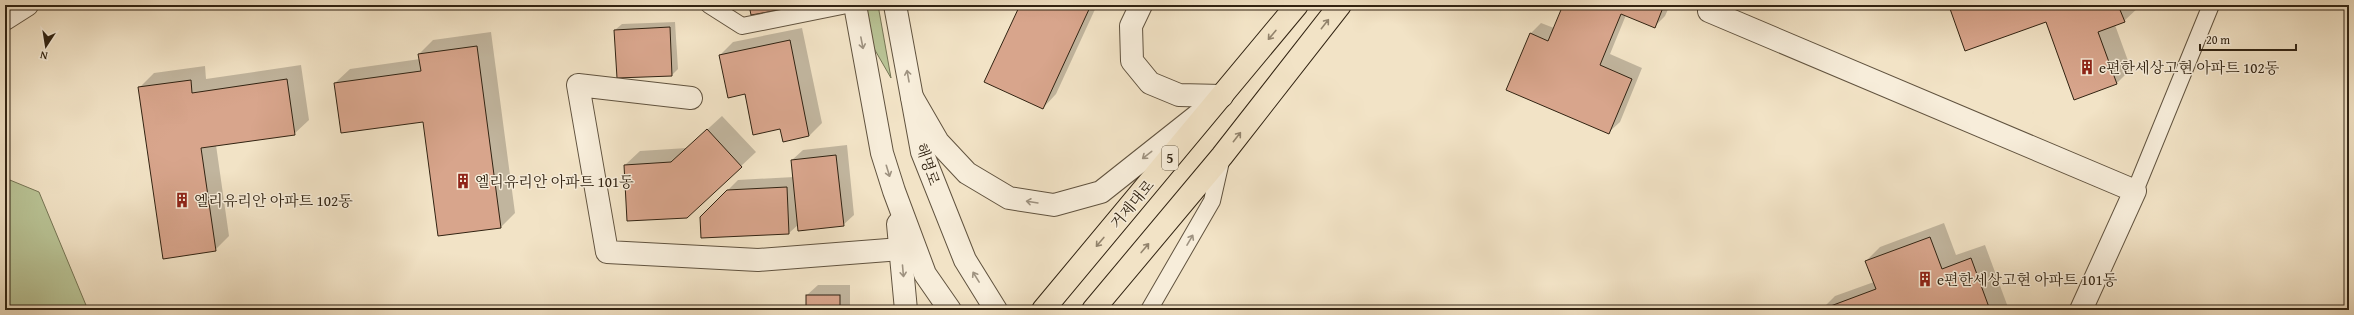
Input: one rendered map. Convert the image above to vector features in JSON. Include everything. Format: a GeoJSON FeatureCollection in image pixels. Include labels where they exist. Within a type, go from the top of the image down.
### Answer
{"type":"FeatureCollection","features":[{"type":"Feature","properties":{"kind":"main road","name":"거제대로"},"geometry":{"type":"LineString","coordinates":[[1043,310],[1297,5]]}},
{"type":"Feature","properties":{"kind":"main road"},"geometry":{"type":"LineString","coordinates":[[1093,310],[1222,156],[1340,5]]}},
{"type":"Feature","properties":{"kind":"street"},"geometry":{"type":"LineString","coordinates":[[5,19],[27,5]]}},
{"type":"Feature","properties":{"kind":"street"},"geometry":{"type":"LineString","coordinates":[[854,5],[882,153],[894,191],[925,274],[950,310]]}},
{"type":"Feature","properties":{"kind":"street","name":"해명로"},"geometry":{"type":"LineString","coordinates":[[895,5],[922,152],[965,260],[996,310]]}},
{"type":"Feature","properties":{"kind":"street"},"geometry":{"type":"LineString","coordinates":[[1141,5],[1131,26],[1132,61],[1150,83],[1179,95],[1222,96]]}},
{"type":"Feature","properties":{"kind":"street"},"geometry":{"type":"LineString","coordinates":[[1709,11],[2135,191],[2081,310]]}},
{"type":"Feature","properties":{"kind":"street"},"geometry":{"type":"LineString","coordinates":[[691,98],[578,85],[607,252],[758,260],[901,249]]}},
{"type":"Feature","properties":{"kind":"street"},"geometry":{"type":"LineString","coordinates":[[912,97],[938,142],[967,173],[1009,198],[1054,205],[1100,192],[1222,96]]}},
{"type":"Feature","properties":{"kind":"street"},"geometry":{"type":"LineString","coordinates":[[894,191],[906,310]]}},
{"type":"Feature","properties":{"kind":"lane"},"geometry":{"type":"LineString","coordinates":[[709,5],[742,26],[847,5]]}},
{"type":"Feature","properties":{"kind":"lane"},"geometry":{"type":"LineString","coordinates":[[2135,191],[2211,5]]}},
{"type":"Feature","properties":{"kind":"lane"},"geometry":{"type":"LineString","coordinates":[[1149,310],[1212,201],[1222,156]]}},
{"type":"Feature","properties":{"kind":"green space"},"geometry":{"type":"Polygon","coordinates":[[[863,5],[878,5],[891,78],[868,38],[863,5]]]}},
{"type":"Feature","properties":{"kind":"green space"},"geometry":{"type":"Polygon","coordinates":[[[5,178],[39,192],[88,310],[5,310],[5,178]]]}},
{"type":"Feature","properties":{"kind":"building"},"geometry":{"type":"Polygon","coordinates":[[[749,5],[807,5],[751,15],[749,5]]]}},
{"type":"Feature","properties":{"kind":"building"},"geometry":{"type":"Polygon","coordinates":[[[1020,5],[1091,5],[1043,109],[984,82],[1020,5]]]}},
{"type":"Feature","properties":{"kind":"building"},"geometry":{"type":"Polygon","coordinates":[[[1563,5],[1664,5],[1655,28],[1621,14],[1600,65],[1632,79],[1609,134],[1506,90],[1530,33],[1548,41],[1563,5]]]}},
{"type":"Feature","properties":{"kind":"building","name":"e편한세상고현 아파트 102동"},"geometry":{"type":"Polygon","coordinates":[[[2118,5],[2125,22],[2098,32],[2117,84],[2074,100],[2046,22],[1965,51],[1949,6],[2118,5]]]}},
{"type":"Feature","properties":{"kind":"building"},"geometry":{"type":"Polygon","coordinates":[[[670,27],[672,76],[617,78],[614,30],[670,27]]]}},
{"type":"Feature","properties":{"kind":"building"},"geometry":{"type":"Polygon","coordinates":[[[790,40],[809,136],[783,142],[780,129],[753,135],[745,94],[728,98],[719,55],[790,40]]]}},
{"type":"Feature","properties":{"kind":"building","name":"엘리유리안 아파트 101동"},"geometry":{"type":"Polygon","coordinates":[[[477,46],[501,228],[438,236],[423,122],[341,133],[334,83],[421,71],[418,54],[477,46]]]}},
{"type":"Feature","properties":{"kind":"building","name":"엘리유리안 아파트 102동"},"geometry":{"type":"Polygon","coordinates":[[[287,79],[295,135],[201,148],[216,251],[163,259],[138,87],[191,80],[192,93],[287,79]]]}},
{"type":"Feature","properties":{"kind":"building"},"geometry":{"type":"Polygon","coordinates":[[[707,129],[742,167],[687,218],[627,221],[624,165],[671,162],[707,129]]]}},
{"type":"Feature","properties":{"kind":"building"},"geometry":{"type":"Polygon","coordinates":[[[836,155],[844,226],[798,231],[791,160],[836,155]]]}},
{"type":"Feature","properties":{"kind":"building"},"geometry":{"type":"Polygon","coordinates":[[[787,187],[789,234],[701,238],[700,217],[727,190],[787,187]]]}},
{"type":"Feature","properties":{"kind":"building","name":"e편한세상고현 아파트 101동"},"geometry":{"type":"Polygon","coordinates":[[[1930,237],[1942,269],[1971,258],[1990,310],[1820,310],[1876,289],[1865,261],[1930,237]]]}},
{"type":"Feature","properties":{"kind":"building"},"geometry":{"type":"Polygon","coordinates":[[[806,295],[840,295],[840,310],[806,310],[806,295]]]}},
{"type":"Feature","properties":{"kind":"place","name":"e편한세상고현 아파트 102동"},"geometry":{"type":"Point","coordinates":[2087,67]}},
{"type":"Feature","properties":{"kind":"place","name":"엘리유리안 아파트 101동"},"geometry":{"type":"Point","coordinates":[463,181]}},
{"type":"Feature","properties":{"kind":"place","name":"엘리유리안 아파트 102동"},"geometry":{"type":"Point","coordinates":[182,200]}},
{"type":"Feature","properties":{"kind":"place","name":"e편한세상고현 아파트 101동"},"geometry":{"type":"Point","coordinates":[1925,279]}}]}
